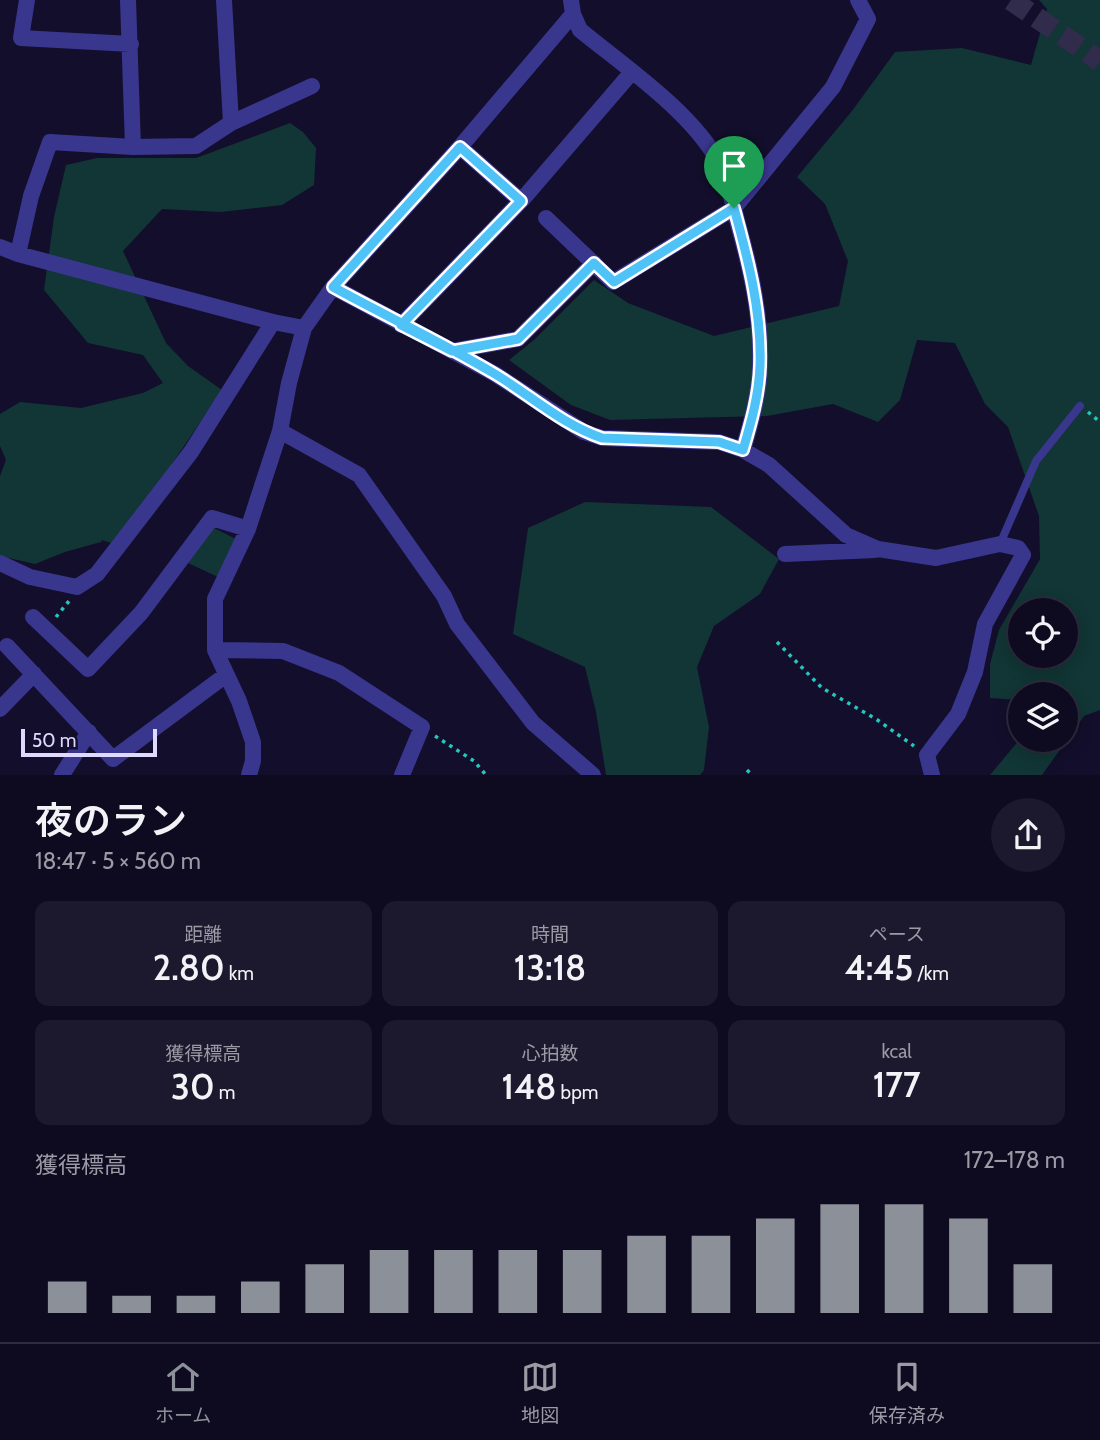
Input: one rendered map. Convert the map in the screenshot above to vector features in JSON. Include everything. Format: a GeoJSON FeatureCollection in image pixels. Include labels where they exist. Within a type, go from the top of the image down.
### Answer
{"type":"FeatureCollection","features":[{"type":"Feature","properties":{"kind":"street"},"geometry":{"type":"LineString","coordinates":[[27,0],[21,38],[131,44]]}},
{"type":"Feature","properties":{"kind":"street"},"geometry":{"type":"LineString","coordinates":[[128,0],[133,147]]}},
{"type":"Feature","properties":{"kind":"street"},"geometry":{"type":"LineString","coordinates":[[225,0],[231,123]]}},
{"type":"Feature","properties":{"kind":"street"},"geometry":{"type":"LineString","coordinates":[[546,218],[614,282],[734,208],[833,87],[869,19],[858,0]]}},
{"type":"Feature","properties":{"kind":"street"},"geometry":{"type":"LineString","coordinates":[[572,7],[580,30],[667,102],[698,134],[719,163],[748,260],[759,327],[760,368],[753,414],[743,450]]}},
{"type":"Feature","properties":{"kind":"street"},"geometry":{"type":"LineString","coordinates":[[249,775],[253,742],[239,701],[215,650],[215,599],[248,529],[280,431],[303,328],[333,287],[460,147],[572,7]]}},
{"type":"Feature","properties":{"kind":"street"},"geometry":{"type":"LineString","coordinates":[[401,325],[521,201],[632,72]]}},
{"type":"Feature","properties":{"kind":"street"},"geometry":{"type":"LineString","coordinates":[[18,254],[31,196],[50,142],[133,147],[196,146],[231,123],[312,86]]}},
{"type":"Feature","properties":{"kind":"street"},"geometry":{"type":"LineString","coordinates":[[460,147],[521,201]]}},
{"type":"Feature","properties":{"kind":"street"},"geometry":{"type":"LineString","coordinates":[[0,247],[273,323],[303,328]]}},
{"type":"Feature","properties":{"kind":"street"},"geometry":{"type":"LineString","coordinates":[[452,351],[518,339],[594,263]]}},
{"type":"Feature","properties":{"kind":"street"},"geometry":{"type":"LineString","coordinates":[[333,287],[495,374],[584,432],[602,438],[719,442],[743,450],[769,465],[846,535],[877,550]]}},
{"type":"Feature","properties":{"kind":"street"},"geometry":{"type":"LineString","coordinates":[[0,563],[30,576],[78,587],[97,574],[191,452],[273,323]]}},
{"type":"Feature","properties":{"kind":"street"},"geometry":{"type":"LineString","coordinates":[[280,431],[359,475],[444,596],[457,624],[533,723],[593,775]]}},
{"type":"Feature","properties":{"kind":"street"},"geometry":{"type":"LineString","coordinates":[[33,617],[88,668],[141,613],[212,518],[248,529]]}},
{"type":"Feature","properties":{"kind":"street"},"geometry":{"type":"LineString","coordinates":[[785,554],[877,550],[936,558],[1000,544],[1018,548],[1023,555],[985,624],[975,672],[958,714],[927,755],[932,775]]}},
{"type":"Feature","properties":{"kind":"street"},"geometry":{"type":"LineString","coordinates":[[7,646],[113,759],[226,675]]}},
{"type":"Feature","properties":{"kind":"street"},"geometry":{"type":"LineString","coordinates":[[215,650],[284,651],[339,673],[422,727],[402,775]]}},
{"type":"Feature","properties":{"kind":"street"},"geometry":{"type":"LineString","coordinates":[[0,709],[34,674]]}},
{"type":"Feature","properties":{"kind":"street"},"geometry":{"type":"LineString","coordinates":[[62,775],[89,732]]}},
{"type":"Feature","properties":{"kind":"lane"},"geometry":{"type":"LineString","coordinates":[[1000,544],[1036,461],[1080,406]]}},
{"type":"Feature","properties":{"kind":"path"},"geometry":{"type":"LineString","coordinates":[[46,629],[78,587]]}},
{"type":"Feature","properties":{"kind":"path"},"geometry":{"type":"LineString","coordinates":[[777,642],[822,688],[876,719],[927,755]]}},
{"type":"Feature","properties":{"kind":"path"},"geometry":{"type":"LineString","coordinates":[[422,727],[474,761],[485,775]]}},
{"type":"Feature","properties":{"kind":"path"},"geometry":{"type":"LineString","coordinates":[[747,770],[752,775]]}},
{"type":"Feature","properties":{"kind":"green space"},"geometry":{"type":"Polygon","coordinates":[[[1039,0],[1100,0],[1100,710],[1084,716],[1078,724],[1078,682],[1008,682],[1008,699],[990,698],[990,664],[999,630],[1008,614],[1008,668],[1078,668],[1078,598],[1017,598],[1040,559],[1039,516],[1008,427],[985,404],[955,343],[917,340],[900,400],[878,422],[833,404],[767,416],[610,420],[571,405],[509,360],[535,339],[594,280],[628,303],[714,336],[839,306],[848,261],[825,204],[797,177],[852,111],[895,52],[962,48],[1031,65],[1047,9],[1039,0]]]}},
{"type":"Feature","properties":{"kind":"green space"},"geometry":{"type":"Polygon","coordinates":[[[290,123],[303,132],[316,148],[314,185],[282,205],[221,212],[162,209],[123,251],[166,343],[188,366],[222,390],[161,480],[111,543],[102,540],[35,564],[0,556],[0,476],[6,460],[0,446],[0,414],[20,402],[81,408],[143,393],[163,383],[143,355],[88,343],[44,290],[54,217],[66,165],[97,158],[196,158],[290,123]]]}},
{"type":"Feature","properties":{"kind":"green space"},"geometry":{"type":"Polygon","coordinates":[[[585,502],[711,507],[779,559],[760,594],[714,626],[697,667],[709,727],[704,770],[700,775],[606,775],[596,712],[585,667],[513,634],[528,528],[585,502]]]}},
{"type":"Feature","properties":{"kind":"green space"},"geometry":{"type":"Polygon","coordinates":[[[214,528],[236,539],[218,577],[186,562],[214,528]]]}},
{"type":"Feature","properties":{"kind":"green space"},"geometry":{"type":"Polygon","coordinates":[[[1009,752],[1058,752],[1042,775],[990,775],[1009,752]]]}},
{"type":"Feature","properties":{"kind":"tunnel"},"geometry":{"type":"LineString","coordinates":[[1011,0],[1100,61]]}},
{"type":"Feature","properties":{"kind":"route"},"geometry":{"type":"LineString","coordinates":[[734,208],[614,282],[594,263],[518,339],[452,351],[401,325],[521,201],[460,147],[333,287],[401,325],[495,374],[584,432],[602,438],[719,442],[743,450],[753,414],[760,368],[759,327],[748,260],[734,208]]}}]}
